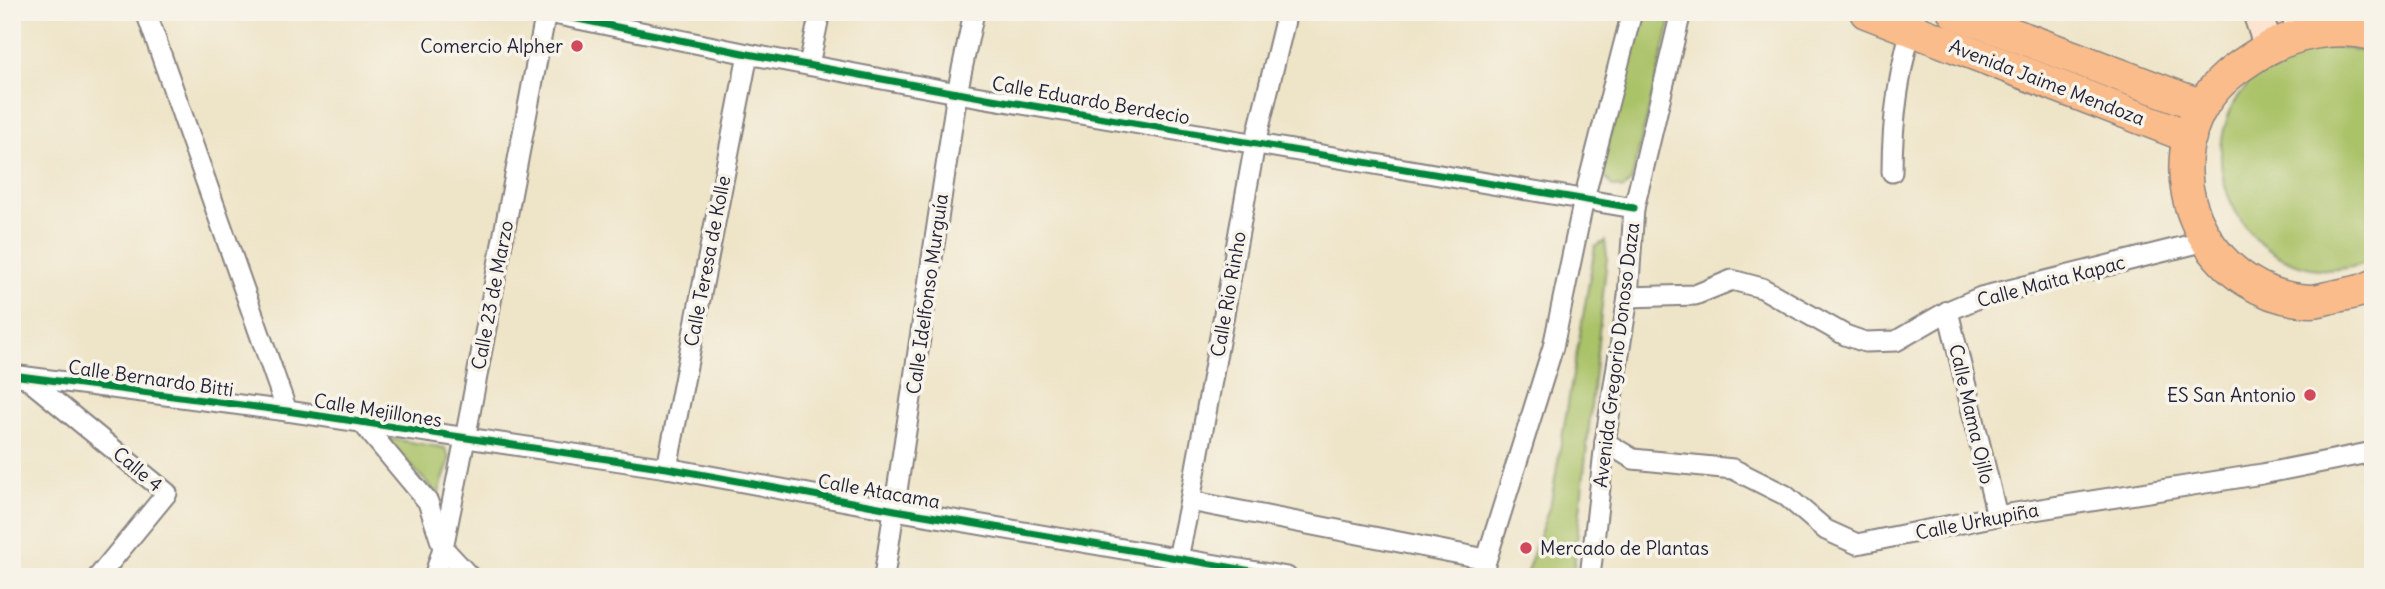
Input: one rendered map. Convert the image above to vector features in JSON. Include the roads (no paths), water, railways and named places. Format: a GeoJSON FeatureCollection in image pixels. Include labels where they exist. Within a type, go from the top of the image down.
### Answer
{"type":"FeatureCollection","features":[{"type":"Feature","properties":{"kind":"main road","name":"Avenida Jaime Mendoza"},"geometry":{"type":"LineString","coordinates":[[1866,12],[1914,21],[2190,137]]}},
{"type":"Feature","properties":{"kind":"main road","name":"Avenida Jaime Mendoza"},"geometry":{"type":"LineString","coordinates":[[1954,12],[2202,106]]}},
{"type":"Feature","properties":{"kind":"main road"},"geometry":{"type":"LineString","coordinates":[[2257,12],[2269,48]]}},
{"type":"Feature","properties":{"kind":"main road"},"geometry":{"type":"LineString","coordinates":[[2370,292],[2312,301],[2269,292],[2244,280],[2223,262],[2206,241],[2191,209],[2186,173],[2190,137],[2202,106],[2227,74],[2269,48],[2299,24],[2373,34]]}},
{"type":"Feature","properties":{"kind":"street","name":"Calle Mejillones"},"geometry":{"type":"LineString","coordinates":[[146,12],[287,411],[465,439]]}},
{"type":"Feature","properties":{"kind":"street","name":"Calle Eduardo Berdecio"},"geometry":{"type":"LineString","coordinates":[[545,12],[747,54],[957,93],[1634,208]]}},
{"type":"Feature","properties":{"kind":"street","name":"Calle 23 de Marzo"},"geometry":{"type":"LineString","coordinates":[[434,577],[443,548],[465,439],[545,12]]}},
{"type":"Feature","properties":{"kind":"street"},"geometry":{"type":"LineString","coordinates":[[809,65],[820,12]]}},
{"type":"Feature","properties":{"kind":"street","name":"Calle Idelfonso Murguía"},"geometry":{"type":"LineString","coordinates":[[884,577],[957,93],[974,12]]}},
{"type":"Feature","properties":{"kind":"street","name":"Calle Rio Rinho"},"geometry":{"type":"LineString","coordinates":[[1176,567],[1255,144],[1287,12]]}},
{"type":"Feature","properties":{"kind":"street"},"geometry":{"type":"LineString","coordinates":[[1190,501],[1483,568],[1553,347],[1584,199],[1632,12]]}},
{"type":"Feature","properties":{"kind":"street","name":"Avenida Gregorio Donoso Daza"},"geometry":{"type":"LineString","coordinates":[[1590,577],[1605,442],[1628,297],[1634,208],[1681,12]]}},
{"type":"Feature","properties":{"kind":"street"},"geometry":{"type":"LineString","coordinates":[[1892,172],[1892,133],[1897,98],[1914,21]]}},
{"type":"Feature","properties":{"kind":"street","name":"Calle Teresa de Kolle"},"geometry":{"type":"LineString","coordinates":[[667,468],[747,54]]}},
{"type":"Feature","properties":{"kind":"street","name":"Calle Maita Kapac"},"geometry":{"type":"LineString","coordinates":[[1628,297],[1695,295],[1732,280],[1762,288],[1845,335],[1865,342],[1896,341],[1948,311],[1981,297],[2206,241]]}},
{"type":"Feature","properties":{"kind":"street","name":"Calle Mama Ojllo"},"geometry":{"type":"LineString","coordinates":[[1948,311],[1997,516]]}},
{"type":"Feature","properties":{"kind":"street","name":"Calle Bernardo Bitti"},"geometry":{"type":"LineString","coordinates":[[18,376],[287,411]]}},
{"type":"Feature","properties":{"kind":"street","name":"Calle 4"},"geometry":{"type":"LineString","coordinates":[[18,376],[167,493],[98,577]]}},
{"type":"Feature","properties":{"kind":"street"},"geometry":{"type":"LineString","coordinates":[[363,424],[428,502],[443,548],[470,577]]}},
{"type":"Feature","properties":{"kind":"street","name":"Calle Atacama"},"geometry":{"type":"LineString","coordinates":[[465,439],[667,468],[895,510],[1176,567],[1287,577]]}},
{"type":"Feature","properties":{"kind":"street","name":"Calle Urkupiña"},"geometry":{"type":"LineString","coordinates":[[1605,442],[1633,459],[1733,469],[1785,495],[1826,530],[1857,544],[1997,516],[2262,474],[2373,452]]}},
{"type":"Feature","properties":{"kind":"place","name":"Comercio Alpher"},"geometry":{"type":"Point","coordinates":[577,46]}},
{"type":"Feature","properties":{"kind":"place","name":"ES San Antonio"},"geometry":{"type":"Point","coordinates":[2310,395]}},
{"type":"Feature","properties":{"kind":"place","name":"Mercado de Plantas"},"geometry":{"type":"Point","coordinates":[1526,548]}}]}
